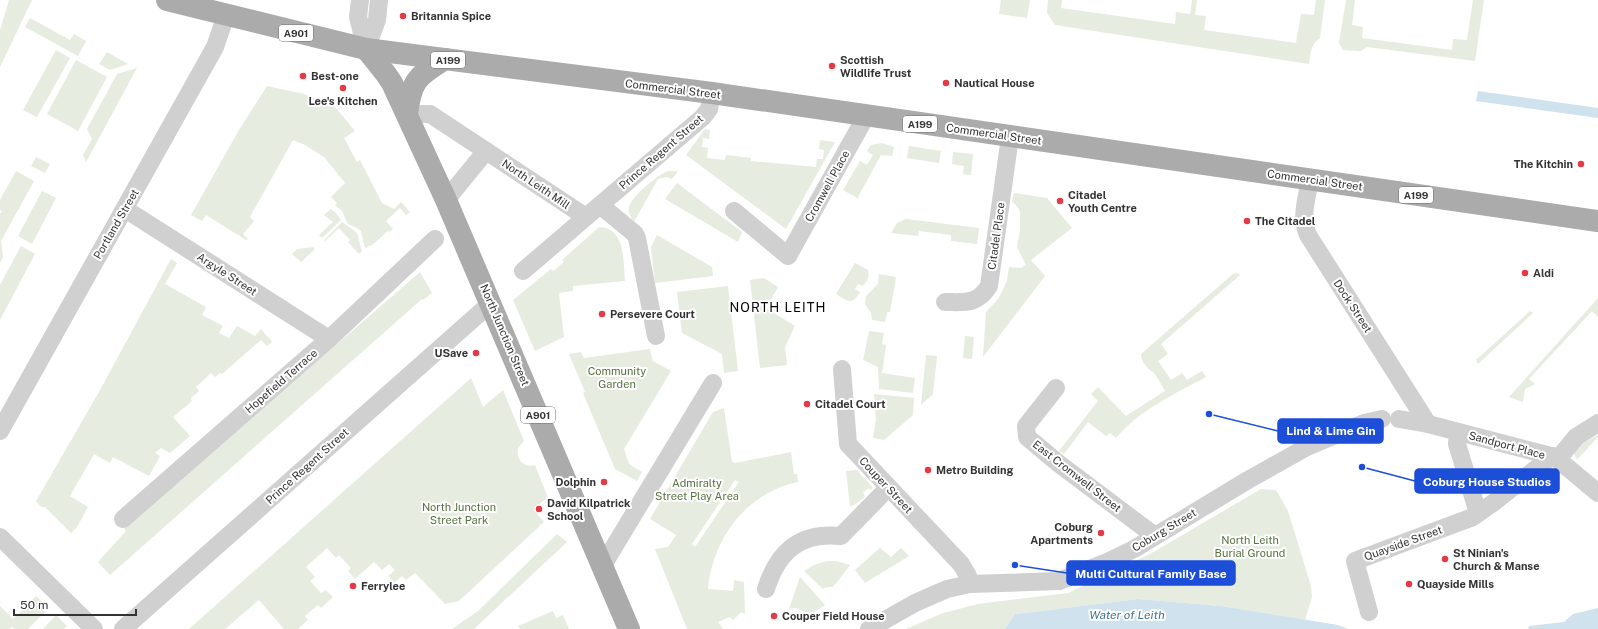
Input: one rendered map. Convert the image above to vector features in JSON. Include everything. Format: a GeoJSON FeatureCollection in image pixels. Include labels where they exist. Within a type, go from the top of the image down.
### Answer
{"type":"FeatureCollection","features":[{"type":"Feature","properties":{"kind":"main road","name":"A901"},"geometry":{"type":"LineString","coordinates":[[167,0],[366,49]]}},
{"type":"Feature","properties":{"kind":"main road","name":"Commercial Street"},"geometry":{"type":"LineString","coordinates":[[366,49],[712,93],[1598,221]]}},
{"type":"Feature","properties":{"kind":"main road","name":"North Junction Street"},"geometry":{"type":"LineString","coordinates":[[366,49],[386,74],[407,114],[446,200],[629,629]]}},
{"type":"Feature","properties":{"kind":"main road"},"geometry":{"type":"LineString","coordinates":[[407,114],[410,95],[415,82],[426,71],[445,59]]}},
{"type":"Feature","properties":{"kind":"street"},"geometry":{"type":"LineString","coordinates":[[360,0],[358,17],[366,49]]}},
{"type":"Feature","properties":{"kind":"street"},"geometry":{"type":"LineString","coordinates":[[366,49],[377,20],[379,0]]}},
{"type":"Feature","properties":{"kind":"street","name":"Portland Street"},"geometry":{"type":"LineString","coordinates":[[0,431],[76,293],[216,47],[226,15]]}},
{"type":"Feature","properties":{"kind":"street","name":"Prince Regent Street"},"geometry":{"type":"LineString","coordinates":[[600,205],[706,114],[709,109],[712,93]]}},
{"type":"Feature","properties":{"kind":"street","name":"North Leith Mill"},"geometry":{"type":"LineString","coordinates":[[407,114],[430,114],[586,217]]}},
{"type":"Feature","properties":{"kind":"street","name":"Cromwell Place"},"geometry":{"type":"LineString","coordinates":[[734,211],[788,256],[866,116]]}},
{"type":"Feature","properties":{"kind":"street","name":"Citadel Place"},"geometry":{"type":"LineString","coordinates":[[945,302],[973,301],[980,297],[989,286],[1010,137]]}},
{"type":"Feature","properties":{"kind":"street"},"geometry":{"type":"LineString","coordinates":[[446,200],[486,151]]}},
{"type":"Feature","properties":{"kind":"street","name":"Dock Street"},"geometry":{"type":"LineString","coordinates":[[1310,180],[1304,217],[1305,229],[1428,424]]}},
{"type":"Feature","properties":{"kind":"street"},"geometry":{"type":"LineString","coordinates":[[523,271],[600,205],[635,234],[637,238],[656,336]]}},
{"type":"Feature","properties":{"kind":"street","name":"Argyle Street"},"geometry":{"type":"LineString","coordinates":[[125,209],[329,339]]}},
{"type":"Feature","properties":{"kind":"street","name":"Hopefield Terrace"},"geometry":{"type":"LineString","coordinates":[[123,519],[329,339],[435,239]]}},
{"type":"Feature","properties":{"kind":"street","name":"Prince Regent Street"},"geometry":{"type":"LineString","coordinates":[[123,629],[491,303]]}},
{"type":"Feature","properties":{"kind":"street","name":"Couper Street"},"geometry":{"type":"LineString","coordinates":[[842,369],[848,444],[961,564],[968,576],[970,584]]}},
{"type":"Feature","properties":{"kind":"street"},"geometry":{"type":"LineString","coordinates":[[603,566],[713,383]]}},
{"type":"Feature","properties":{"kind":"street","name":"East Cromwell Street"},"geometry":{"type":"LineString","coordinates":[[1056,388],[1026,426],[1027,438],[1155,536]]}},
{"type":"Feature","properties":{"kind":"street","name":"Coburg Street"},"geometry":{"type":"LineString","coordinates":[[869,629],[891,616],[947,589],[970,584],[1047,582],[1065,579],[1105,563],[1155,536],[1248,480],[1307,447],[1357,425],[1390,419],[1428,424]]}},
{"type":"Feature","properties":{"kind":"street","name":"Quayside Street"},"geometry":{"type":"LineString","coordinates":[[1369,612],[1355,561],[1458,524],[1478,513],[1555,458],[1576,437],[1598,423]]}},
{"type":"Feature","properties":{"kind":"street","name":"Sandport Place"},"geometry":{"type":"LineString","coordinates":[[1428,424],[1555,458],[1598,493]]}},
{"type":"Feature","properties":{"kind":"street"},"geometry":{"type":"LineString","coordinates":[[1458,432],[1457,444],[1478,513]]}},
{"type":"Feature","properties":{"kind":"street"},"geometry":{"type":"LineString","coordinates":[[766,588],[777,562],[786,552],[802,541],[830,535],[841,536],[888,488]]}},
{"type":"Feature","properties":{"kind":"street"},"geometry":{"type":"LineString","coordinates":[[0,537],[94,629]]}},
{"type":"Feature","properties":{"kind":"green space"},"geometry":{"type":"Polygon","coordinates":[[[9,0],[32,0],[0,67],[0,30],[9,0]]]}},
{"type":"Feature","properties":{"kind":"green space"},"geometry":{"type":"Polygon","coordinates":[[[1001,0],[1030,0],[1027,18],[999,14],[1001,0]]]}},
{"type":"Feature","properties":{"kind":"green space"},"geometry":{"type":"Polygon","coordinates":[[[1048,0],[1062,0],[1061,8],[1175,24],[1176,12],[1190,14],[1192,0],[1197,0],[1195,15],[1206,16],[1204,30],[1296,43],[1301,14],[1314,15],[1316,0],[1325,0],[1320,38],[1313,46],[1309,64],[1055,25],[1047,13],[1048,0]]]}},
{"type":"Feature","properties":{"kind":"green space"},"geometry":{"type":"Polygon","coordinates":[[[1346,0],[1355,0],[1352,25],[1363,27],[1362,38],[1452,50],[1453,39],[1467,40],[1473,0],[1484,0],[1475,61],[1367,47],[1361,51],[1343,50],[1339,43],[1346,0]]]}},
{"type":"Feature","properties":{"kind":"green space"},"geometry":{"type":"Polygon","coordinates":[[[30,18],[70,40],[74,34],[86,41],[78,56],[25,27],[30,18]]]}},
{"type":"Feature","properties":{"kind":"green space"},"geometry":{"type":"Polygon","coordinates":[[[56,50],[70,58],[37,117],[23,110],[56,50]]]}},
{"type":"Feature","properties":{"kind":"green space"},"geometry":{"type":"Polygon","coordinates":[[[107,52],[128,64],[110,70],[99,64],[107,52]]]}},
{"type":"Feature","properties":{"kind":"green space"},"geometry":{"type":"Polygon","coordinates":[[[76,60],[107,77],[78,131],[47,114],[76,60]]]}},
{"type":"Feature","properties":{"kind":"green space"},"geometry":{"type":"Polygon","coordinates":[[[137,68],[86,162],[83,155],[92,139],[87,129],[117,74],[137,68]]]}},
{"type":"Feature","properties":{"kind":"green space"},"geometry":{"type":"Polygon","coordinates":[[[267,86],[304,94],[335,107],[355,131],[344,138],[357,162],[360,160],[382,203],[394,209],[401,202],[410,212],[406,215],[400,208],[386,221],[393,229],[389,232],[388,231],[371,246],[370,245],[365,249],[361,231],[348,224],[342,211],[335,205],[337,203],[331,197],[345,183],[324,157],[305,145],[293,140],[250,217],[254,221],[243,234],[248,239],[246,240],[206,215],[202,221],[191,215],[239,130],[267,86]]]}},
{"type":"Feature","properties":{"kind":"green space"},"geometry":{"type":"Polygon","coordinates":[[[705,129],[710,130],[709,139],[703,138],[702,147],[708,148],[707,158],[725,160],[726,155],[751,158],[751,161],[816,167],[817,159],[823,159],[824,150],[819,149],[820,140],[835,142],[786,229],[686,155],[705,129]]]}},
{"type":"Feature","properties":{"kind":"green space"},"geometry":{"type":"Polygon","coordinates":[[[882,143],[894,147],[892,156],[881,155],[858,197],[859,199],[843,190],[860,161],[867,165],[873,155],[867,151],[871,145],[882,143]]]}},
{"type":"Feature","properties":{"kind":"green space"},"geometry":{"type":"Polygon","coordinates":[[[909,146],[941,151],[939,163],[907,158],[909,146]]]}},
{"type":"Feature","properties":{"kind":"green space"},"geometry":{"type":"Polygon","coordinates":[[[953,152],[973,154],[971,175],[963,174],[964,166],[952,164],[953,152]]]}},
{"type":"Feature","properties":{"kind":"green space"},"geometry":{"type":"Polygon","coordinates":[[[36,157],[50,164],[45,173],[31,166],[36,157]]]}},
{"type":"Feature","properties":{"kind":"green space"},"geometry":{"type":"Polygon","coordinates":[[[16,171],[34,181],[1,241],[3,257],[0,263],[0,214],[2,211],[0,210],[0,200],[16,171]]]}},
{"type":"Feature","properties":{"kind":"green space"},"geometry":{"type":"Polygon","coordinates":[[[669,171],[678,171],[672,179],[666,177],[658,179],[634,222],[630,215],[629,207],[635,197],[659,176],[669,171]]]}},
{"type":"Feature","properties":{"kind":"green space"},"geometry":{"type":"Polygon","coordinates":[[[677,183],[742,232],[738,242],[665,199],[677,183]]]}},
{"type":"Feature","properties":{"kind":"green space"},"geometry":{"type":"Polygon","coordinates":[[[42,191],[56,198],[32,244],[18,236],[42,191]]]}},
{"type":"Feature","properties":{"kind":"green space"},"geometry":{"type":"Polygon","coordinates":[[[1014,193],[1047,198],[1072,228],[1031,260],[1045,276],[983,357],[986,312],[998,299],[1003,290],[1007,280],[1009,267],[1021,268],[1026,265],[1017,247],[1020,230],[1020,213],[1019,209],[1012,201],[1014,193]]]}},
{"type":"Feature","properties":{"kind":"green space"},"geometry":{"type":"Polygon","coordinates":[[[331,209],[341,220],[322,238],[319,235],[333,222],[324,215],[331,209]]]}},
{"type":"Feature","properties":{"kind":"green space"},"geometry":{"type":"Polygon","coordinates":[[[906,219],[979,228],[977,244],[951,241],[951,235],[919,231],[918,236],[891,233],[897,223],[906,219]]]}},
{"type":"Feature","properties":{"kind":"green space"},"geometry":{"type":"Polygon","coordinates":[[[342,222],[357,233],[362,251],[359,254],[348,242],[350,240],[339,228],[325,241],[324,240],[342,222]]]}},
{"type":"Feature","properties":{"kind":"green space"},"geometry":{"type":"Polygon","coordinates":[[[599,227],[608,229],[619,239],[623,255],[625,281],[573,286],[573,291],[559,293],[564,337],[535,351],[513,300],[551,269],[553,271],[564,262],[562,260],[599,227]]]}},
{"type":"Feature","properties":{"kind":"green space"},"geometry":{"type":"Polygon","coordinates":[[[657,235],[712,267],[713,276],[655,283],[651,247],[657,235]]]}},
{"type":"Feature","properties":{"kind":"green space"},"geometry":{"type":"Polygon","coordinates":[[[21,246],[35,254],[0,320],[0,285],[21,246]]]}},
{"type":"Feature","properties":{"kind":"green space"},"geometry":{"type":"Polygon","coordinates":[[[313,247],[315,249],[301,262],[292,254],[297,249],[313,247]]]}},
{"type":"Feature","properties":{"kind":"green space"},"geometry":{"type":"Polygon","coordinates":[[[171,259],[177,263],[165,284],[206,307],[202,315],[223,326],[219,333],[229,338],[237,326],[255,336],[261,329],[272,342],[267,346],[261,340],[222,374],[220,373],[215,377],[211,373],[196,387],[199,391],[191,398],[192,401],[173,417],[190,436],[170,453],[161,448],[155,453],[160,456],[149,476],[113,457],[110,463],[94,454],[70,496],[88,507],[77,527],[71,533],[45,507],[41,507],[36,501],[99,392],[171,259]]]}},
{"type":"Feature","properties":{"kind":"green space"},"geometry":{"type":"Polygon","coordinates":[[[855,263],[868,270],[869,273],[867,281],[862,286],[858,284],[855,289],[860,292],[852,301],[849,301],[836,294],[855,263]]]}},
{"type":"Feature","properties":{"kind":"green space"},"geometry":{"type":"Polygon","coordinates":[[[420,272],[432,293],[423,300],[422,299],[110,575],[98,562],[126,531],[124,529],[420,272]]]}},
{"type":"Feature","properties":{"kind":"green space"},"geometry":{"type":"Polygon","coordinates":[[[1237,273],[1240,275],[1161,344],[1168,354],[1158,361],[1171,380],[1182,373],[1187,380],[1202,371],[1206,377],[1170,396],[1146,411],[1125,428],[1116,438],[1110,433],[1106,436],[1088,422],[1064,454],[1059,451],[1098,401],[1091,394],[1098,387],[1126,416],[1165,391],[1155,374],[1143,362],[1141,354],[1233,274],[1237,273]]]}},
{"type":"Feature","properties":{"kind":"green space"},"geometry":{"type":"Polygon","coordinates":[[[879,274],[896,277],[890,312],[887,312],[885,322],[872,320],[871,313],[865,304],[866,296],[878,284],[879,274]]]}},
{"type":"Feature","properties":{"kind":"green space"},"geometry":{"type":"Polygon","coordinates":[[[764,278],[778,287],[766,308],[795,326],[785,347],[787,365],[760,368],[750,280],[764,278]]]}},
{"type":"Feature","properties":{"kind":"green space"},"geometry":{"type":"Polygon","coordinates":[[[728,286],[738,371],[724,373],[722,354],[682,333],[677,292],[728,286]]]}},
{"type":"Feature","properties":{"kind":"green space"},"geometry":{"type":"Polygon","coordinates":[[[1598,298],[1598,317],[1592,311],[1529,379],[1535,384],[1525,389],[1523,402],[1509,397],[1598,298]]]}},
{"type":"Feature","properties":{"kind":"green space"},"geometry":{"type":"Polygon","coordinates":[[[1530,311],[1533,313],[1478,364],[1476,360],[1530,311]]]}},
{"type":"Feature","properties":{"kind":"green space"},"geometry":{"type":"Polygon","coordinates":[[[869,331],[884,333],[882,344],[886,345],[882,373],[915,378],[913,393],[879,389],[878,367],[863,360],[869,331]]]}},
{"type":"Feature","properties":{"kind":"green space"},"geometry":{"type":"Polygon","coordinates":[[[965,336],[974,337],[972,359],[963,358],[965,336]]]}},
{"type":"Feature","properties":{"kind":"green space","name":"Community Garden"},"geometry":{"type":"Polygon","coordinates":[[[650,349],[653,361],[671,371],[624,449],[629,464],[642,472],[637,481],[615,469],[583,393],[585,392],[569,354],[581,352],[584,358],[650,349]]]}},
{"type":"Feature","properties":{"kind":"green space"},"geometry":{"type":"Polygon","coordinates":[[[926,355],[937,356],[933,394],[921,405],[926,355]]]}},
{"type":"Feature","properties":{"kind":"green space","name":"North Junction Street Park"},"geometry":{"type":"Polygon","coordinates":[[[471,378],[483,407],[503,390],[524,441],[518,448],[519,459],[524,464],[531,466],[535,465],[548,498],[540,503],[537,514],[544,522],[459,601],[445,604],[415,573],[406,580],[402,576],[394,583],[388,576],[395,570],[389,564],[382,570],[374,562],[355,579],[348,571],[351,568],[339,555],[336,558],[327,548],[306,567],[315,577],[310,581],[321,593],[326,590],[333,597],[321,608],[318,605],[305,616],[308,620],[298,629],[284,629],[259,600],[225,629],[189,629],[471,378]]]}},
{"type":"Feature","properties":{"kind":"green space"},"geometry":{"type":"Polygon","coordinates":[[[874,394],[914,398],[913,415],[884,440],[873,438],[876,420],[874,394]]]}},
{"type":"Feature","properties":{"kind":"green space","name":"Admiralty Street Play Area"},"geometry":{"type":"Polygon","coordinates":[[[724,408],[732,462],[735,463],[791,452],[794,474],[797,474],[798,482],[779,488],[763,496],[748,507],[735,520],[717,552],[711,570],[708,589],[733,591],[734,580],[744,582],[745,614],[741,612],[733,620],[730,617],[718,622],[723,629],[687,629],[655,549],[668,547],[676,535],[650,519],[713,412],[724,408]],[[735,480],[692,544],[695,547],[739,482],[735,480]]]}},
{"type":"Feature","properties":{"kind":"green space"},"geometry":{"type":"Polygon","coordinates":[[[1598,435],[1598,437],[1577,460],[1574,454],[1576,447],[1598,435]]]}},
{"type":"Feature","properties":{"kind":"green space"},"geometry":{"type":"Polygon","coordinates":[[[857,470],[873,488],[870,490],[869,488],[863,492],[865,497],[854,505],[850,506],[846,471],[857,470]]]}},
{"type":"Feature","properties":{"kind":"green space","name":"North Leith Burial Ground"},"geometry":{"type":"Polygon","coordinates":[[[1261,489],[1276,490],[1288,511],[1311,586],[1312,597],[1305,620],[1221,606],[1138,599],[1015,614],[1005,629],[906,629],[943,613],[978,604],[1068,593],[1150,554],[1261,489]]]}},
{"type":"Feature","properties":{"kind":"green space"},"geometry":{"type":"Polygon","coordinates":[[[557,534],[567,542],[474,629],[452,629],[478,611],[557,534]]]}},
{"type":"Feature","properties":{"kind":"green space"},"geometry":{"type":"Polygon","coordinates":[[[880,548],[891,557],[901,548],[909,556],[865,583],[855,570],[880,548]]]}},
{"type":"Feature","properties":{"kind":"green space"},"geometry":{"type":"Polygon","coordinates":[[[827,561],[836,561],[850,565],[833,587],[823,589],[804,571],[816,564],[827,561]]]}},
{"type":"Feature","properties":{"kind":"green space"},"geometry":{"type":"Polygon","coordinates":[[[800,577],[825,605],[811,614],[795,608],[789,609],[800,577]]]}},
{"type":"Feature","properties":{"kind":"green space"},"geometry":{"type":"Polygon","coordinates":[[[36,596],[49,608],[28,629],[14,629],[12,627],[9,629],[0,629],[0,606],[13,619],[36,596]]]}},
{"type":"Feature","properties":{"kind":"green space"},"geometry":{"type":"Polygon","coordinates":[[[553,611],[556,618],[563,615],[569,629],[520,629],[518,626],[553,611]]]}},
{"type":"Feature","properties":{"kind":"green space"},"geometry":{"type":"Polygon","coordinates":[[[56,615],[67,626],[64,629],[43,629],[56,615]]]}},
{"type":"Feature","properties":{"kind":"water"},"geometry":{"type":"Polygon","coordinates":[[[1478,91],[1598,108],[1598,118],[1476,101],[1478,91]]]}},
{"type":"Feature","properties":{"kind":"water","name":"Water of Leith"},"geometry":{"type":"Polygon","coordinates":[[[1138,599],[1221,606],[1338,625],[1348,629],[1005,629],[1015,614],[1138,599]]]}},
{"type":"Feature","properties":{"kind":"water"},"geometry":{"type":"Polygon","coordinates":[[[1598,608],[1598,629],[1528,629],[1529,626],[1564,622],[1573,614],[1598,608]]]}},
{"type":"Feature","properties":{"kind":"place","name":"Britannia Spice"},"geometry":{"type":"Point","coordinates":[403,16]}},
{"type":"Feature","properties":{"kind":"place","name":"Scottish Wildlife Trust"},"geometry":{"type":"Point","coordinates":[832,66]}},
{"type":"Feature","properties":{"kind":"place","name":"Best-one"},"geometry":{"type":"Point","coordinates":[303,76]}},
{"type":"Feature","properties":{"kind":"place","name":"Nautical House"},"geometry":{"type":"Point","coordinates":[946,83]}},
{"type":"Feature","properties":{"kind":"place","name":"Lee's Kitchen"},"geometry":{"type":"Point","coordinates":[343,88]}},
{"type":"Feature","properties":{"kind":"place","name":"The Kitchin"},"geometry":{"type":"Point","coordinates":[1581,164]}},
{"type":"Feature","properties":{"kind":"place","name":"Citadel Youth Centre"},"geometry":{"type":"Point","coordinates":[1060,201]}},
{"type":"Feature","properties":{"kind":"place","name":"The Citadel"},"geometry":{"type":"Point","coordinates":[1247,221]}},
{"type":"Feature","properties":{"kind":"place","name":"Aldi"},"geometry":{"type":"Point","coordinates":[1525,273]}},
{"type":"Feature","properties":{"kind":"place","name":"Persevere Court"},"geometry":{"type":"Point","coordinates":[602,314]}},
{"type":"Feature","properties":{"kind":"place","name":"USave"},"geometry":{"type":"Point","coordinates":[476,353]}},
{"type":"Feature","properties":{"kind":"place","name":"Citadel Court"},"geometry":{"type":"Point","coordinates":[807,404]}},
{"type":"Feature","properties":{"kind":"place","name":"Lind & Lime Gin"},"geometry":{"type":"Point","coordinates":[1209,414]}},
{"type":"Feature","properties":{"kind":"place","name":"Coburg House Studios"},"geometry":{"type":"Point","coordinates":[1362,467]}},
{"type":"Feature","properties":{"kind":"place","name":"Metro Building"},"geometry":{"type":"Point","coordinates":[928,470]}},
{"type":"Feature","properties":{"kind":"place","name":"Dolphin"},"geometry":{"type":"Point","coordinates":[604,482]}},
{"type":"Feature","properties":{"kind":"place","name":"David Kilpatrick School"},"geometry":{"type":"Point","coordinates":[539,509]}},
{"type":"Feature","properties":{"kind":"place","name":"Coburg Apartments"},"geometry":{"type":"Point","coordinates":[1101,533]}},
{"type":"Feature","properties":{"kind":"place","name":"St Ninian's Church & Manse"},"geometry":{"type":"Point","coordinates":[1445,559]}},
{"type":"Feature","properties":{"kind":"place","name":"Multi Cultural Family Base"},"geometry":{"type":"Point","coordinates":[1015,565]}},
{"type":"Feature","properties":{"kind":"place","name":"Quayside Mills"},"geometry":{"type":"Point","coordinates":[1409,584]}},
{"type":"Feature","properties":{"kind":"place","name":"Ferrylee"},"geometry":{"type":"Point","coordinates":[353,586]}},
{"type":"Feature","properties":{"kind":"place","name":"Couper Field House"},"geometry":{"type":"Point","coordinates":[774,616]}},
{"type":"Feature","properties":{"kind":"district","name":"NORTH LEITH"},"geometry":{"type":"Point","coordinates":[778,307]}}]}
